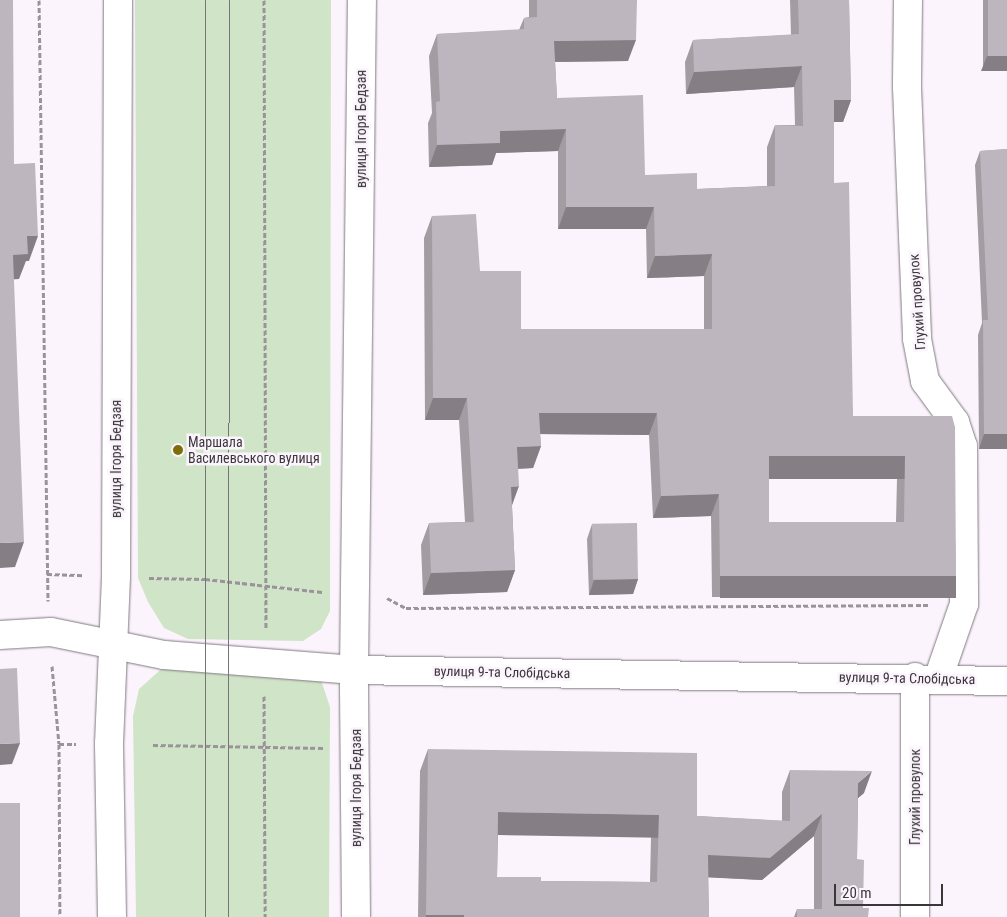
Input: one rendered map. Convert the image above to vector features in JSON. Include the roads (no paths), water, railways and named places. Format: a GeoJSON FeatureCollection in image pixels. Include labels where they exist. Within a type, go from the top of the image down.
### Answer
{"type":"FeatureCollection","features":[{"type":"Feature","properties":{"kind":"street","name":"вулиця Ігоря Бедзая"},"geometry":{"type":"LineString","coordinates":[[112,917],[109,744],[114,645],[118,0]]}},
{"type":"Feature","properties":{"kind":"street","name":"вулиця Ігоря Бедзая"},"geometry":{"type":"LineString","coordinates":[[356,917],[354,670],[362,0]]}},
{"type":"Feature","properties":{"kind":"street","name":"Глухий провулок"},"geometry":{"type":"LineString","coordinates":[[908,0],[907,87],[917,339],[925,381],[955,422],[963,446],[964,604],[926,678],[915,917]]}},
{"type":"Feature","properties":{"kind":"street","name":"вулиця 9-та Слобідська"},"geometry":{"type":"LineString","coordinates":[[0,635],[51,632],[164,655],[354,670],[926,678],[1007,681]]}},
{"type":"Feature","properties":{"kind":"tram line"},"geometry":{"type":"LineString","coordinates":[[205,0],[205,917]]}},
{"type":"Feature","properties":{"kind":"tram line"},"geometry":{"type":"LineString","coordinates":[[228,917],[229,0]]}},
{"type":"Feature","properties":{"kind":"place","name":"Маршала Василевського вулиця"},"geometry":{"type":"Point","coordinates":[178,450]}}]}
